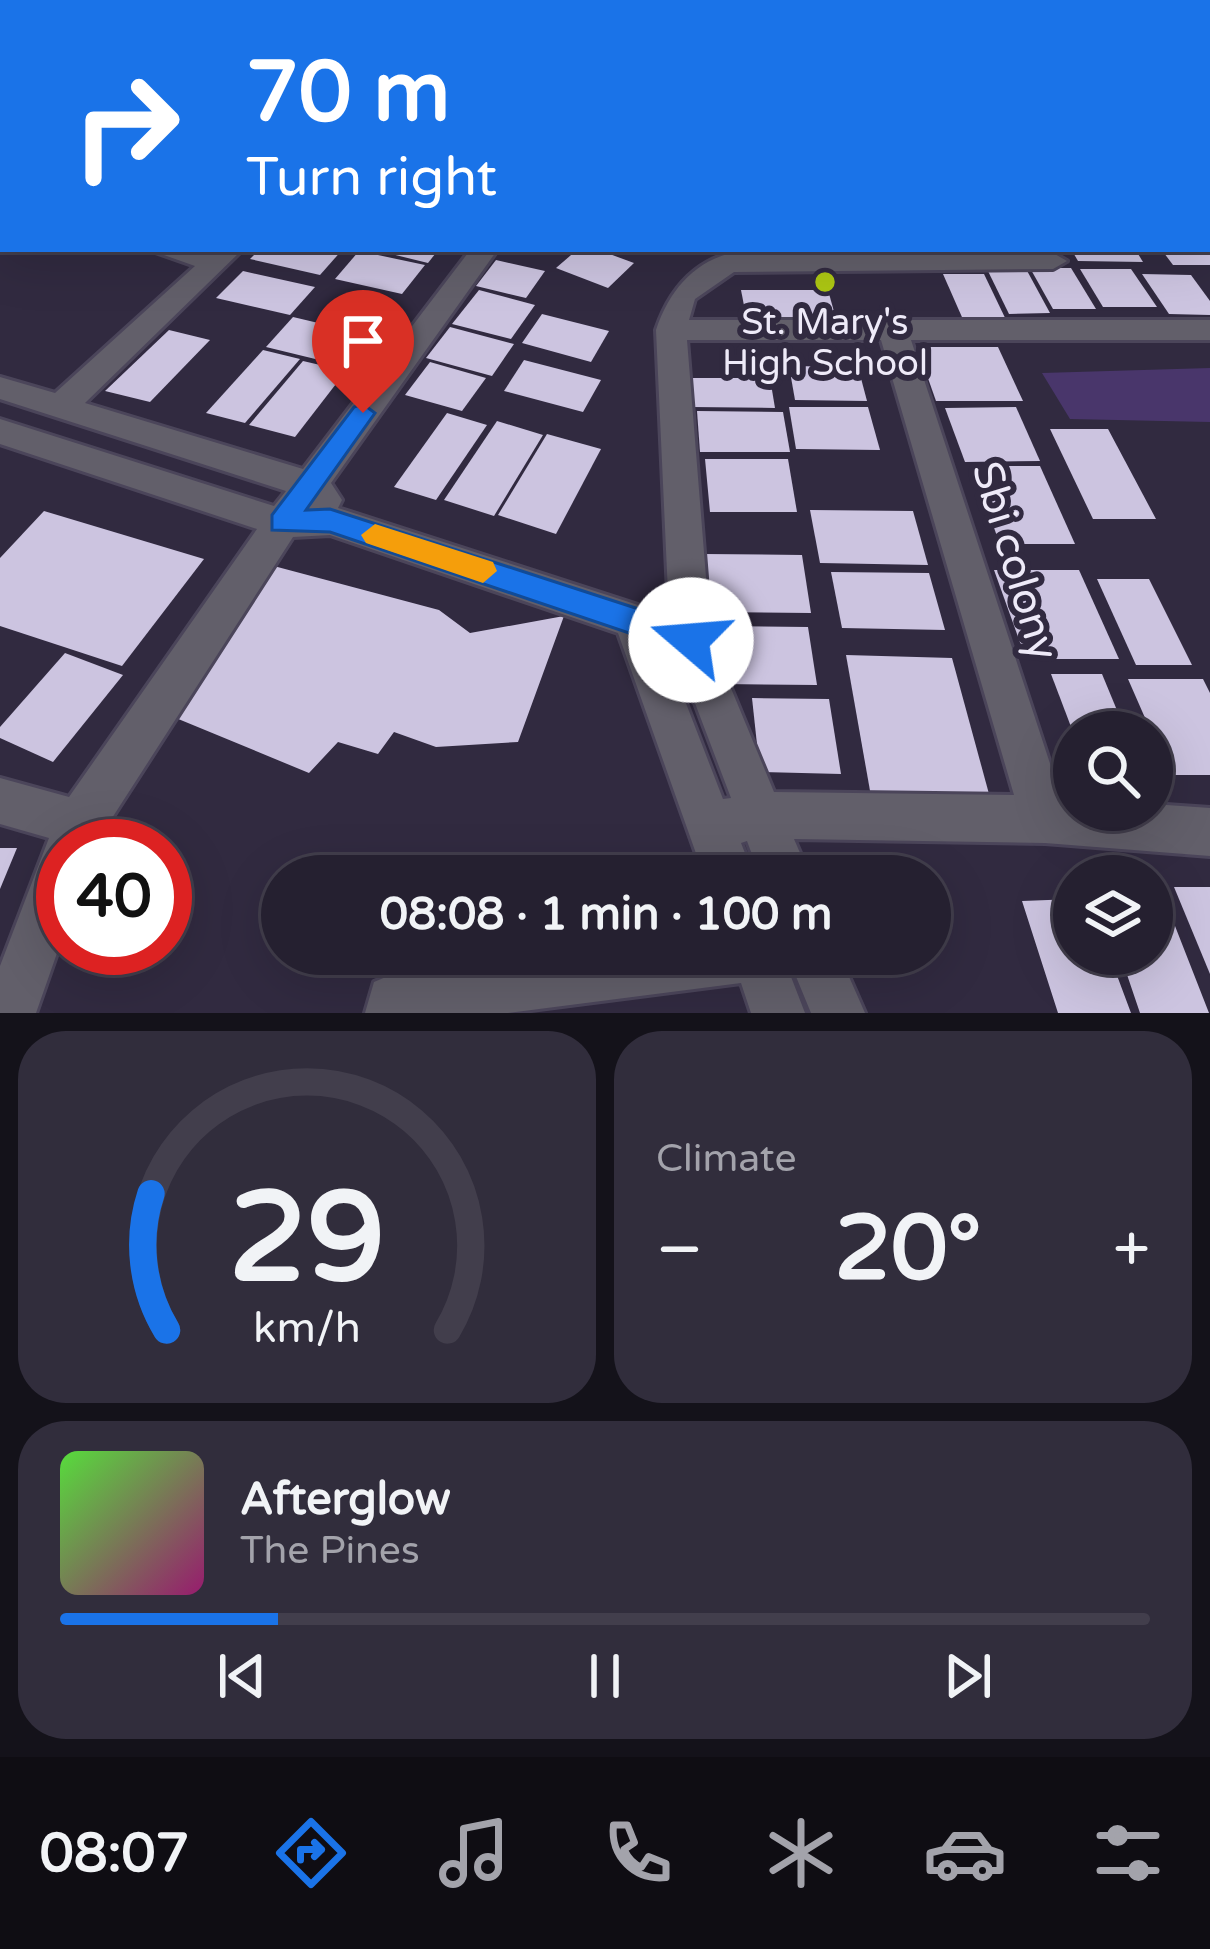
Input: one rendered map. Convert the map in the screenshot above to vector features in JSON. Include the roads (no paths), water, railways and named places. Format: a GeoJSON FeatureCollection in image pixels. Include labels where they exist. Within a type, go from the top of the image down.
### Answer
{"type":"FeatureCollection","features":[{"type":"Feature","properties":{"kind":"street"},"geometry":{"type":"LineString","coordinates":[[187,252],[222,256]]}},
{"type":"Feature","properties":{"kind":"street"},"geometry":{"type":"LineString","coordinates":[[88,819],[282,523],[483,252]]}},
{"type":"Feature","properties":{"kind":"street"},"geometry":{"type":"LineString","coordinates":[[59,408],[222,256]]}},
{"type":"Feature","properties":{"kind":"street"},"geometry":{"type":"LineString","coordinates":[[778,855],[691,640],[670,330],[682,295],[736,256],[1053,261]]}},
{"type":"Feature","properties":{"kind":"street"},"geometry":{"type":"LineString","coordinates":[[670,330],[1208,332]]}},
{"type":"Feature","properties":{"kind":"street","name":"Sbi colony"},"geometry":{"type":"LineString","coordinates":[[893,331],[1046,819]]}},
{"type":"Feature","properties":{"kind":"street"},"geometry":{"type":"LineString","coordinates":[[0,388],[311,485],[328,506],[330,520]]}},
{"type":"Feature","properties":{"kind":"street"},"geometry":{"type":"LineString","coordinates":[[0,431],[282,523],[330,520],[691,640]]}},
{"type":"Feature","properties":{"kind":"street"},"geometry":{"type":"LineString","coordinates":[[634,621],[722,855]]}},
{"type":"Feature","properties":{"kind":"street"},"geometry":{"type":"LineString","coordinates":[[0,801],[36,823]]}},
{"type":"Feature","properties":{"kind":"street"},"geometry":{"type":"LineString","coordinates":[[711,825],[763,814],[1046,819],[1210,832]]}},
{"type":"Feature","properties":{"kind":"street"},"geometry":{"type":"LineString","coordinates":[[9,1013],[36,940]]}},
{"type":"Feature","properties":{"kind":"street"},"geometry":{"type":"LineString","coordinates":[[392,1013],[393,1001],[600,975]]}},
{"type":"Feature","properties":{"kind":"street"},"geometry":{"type":"LineString","coordinates":[[766,975],[778,1013]]}},
{"type":"Feature","properties":{"kind":"street"},"geometry":{"type":"LineString","coordinates":[[823,975],[838,1013]]}},
{"type":"Feature","properties":{"kind":"place","name":"St. Mary's High School"},"geometry":{"type":"Point","coordinates":[825,282]}}]}
